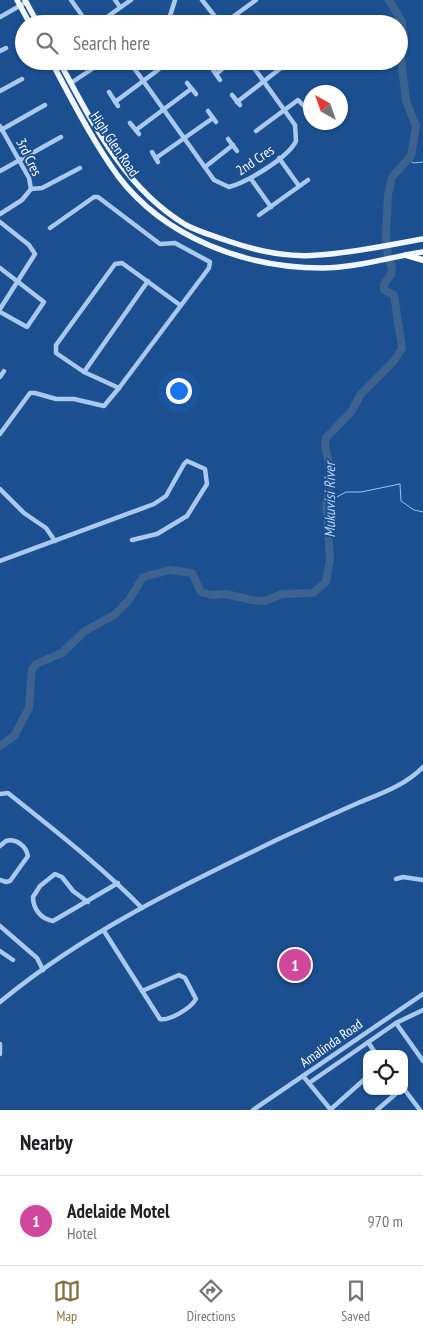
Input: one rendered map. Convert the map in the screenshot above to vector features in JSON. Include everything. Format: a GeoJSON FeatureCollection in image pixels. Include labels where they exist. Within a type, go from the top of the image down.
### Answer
{"type":"FeatureCollection","features":[{"type":"Feature","properties":{"kind":"highway"},"geometry":{"type":"LineString","coordinates":[[406,255],[423,260]]}},
{"type":"Feature","properties":{"kind":"main road"},"geometry":{"type":"LineString","coordinates":[[22,2],[27,15]]}},
{"type":"Feature","properties":{"kind":"main road"},"geometry":{"type":"LineString","coordinates":[[22,2],[31,15]]}},
{"type":"Feature","properties":{"kind":"main road","name":"High Glen Road"},"geometry":{"type":"LineString","coordinates":[[56,70],[94,140],[111,165],[132,190],[169,224],[226,252],[276,266],[324,268],[423,252]]}},
{"type":"Feature","properties":{"kind":"main road","name":"High Glen Road"},"geometry":{"type":"LineString","coordinates":[[64,70],[105,143],[123,169],[160,206],[185,224],[255,250],[275,254],[316,256],[423,240]]}},
{"type":"Feature","properties":{"kind":"street"},"geometry":{"type":"LineString","coordinates":[[72,0],[82,15]]}},
{"type":"Feature","properties":{"kind":"street"},"geometry":{"type":"LineString","coordinates":[[115,0],[120,7]]}},
{"type":"Feature","properties":{"kind":"street"},"geometry":{"type":"LineString","coordinates":[[109,15],[131,0]]}},
{"type":"Feature","properties":{"kind":"street"},"geometry":{"type":"LineString","coordinates":[[170,15],[175,0]]}},
{"type":"Feature","properties":{"kind":"street"},"geometry":{"type":"LineString","coordinates":[[202,0],[214,15]]}},
{"type":"Feature","properties":{"kind":"street"},"geometry":{"type":"LineString","coordinates":[[235,15],[257,0],[261,5]]}},
{"type":"Feature","properties":{"kind":"street"},"geometry":{"type":"LineString","coordinates":[[0,17],[22,2]]}},
{"type":"Feature","properties":{"kind":"street"},"geometry":{"type":"LineString","coordinates":[[0,51],[6,48]]}},
{"type":"Feature","properties":{"kind":"street"},"geometry":{"type":"LineString","coordinates":[[71,83],[90,70]]}},
{"type":"Feature","properties":{"kind":"street","name":"2nd Cres"},"geometry":{"type":"LineString","coordinates":[[136,70],[214,180],[229,187],[251,179],[279,158],[296,141],[295,125],[256,70]]}},
{"type":"Feature","properties":{"kind":"street"},"geometry":{"type":"LineString","coordinates":[[109,92],[116,104],[144,81],[162,70]]}},
{"type":"Feature","properties":{"kind":"street"},"geometry":{"type":"LineString","coordinates":[[213,70],[220,80]]}},
{"type":"Feature","properties":{"kind":"street"},"geometry":{"type":"LineString","coordinates":[[216,74],[221,70]]}},
{"type":"Feature","properties":{"kind":"street"},"geometry":{"type":"LineString","coordinates":[[232,95],[238,103],[278,70]]}},
{"type":"Feature","properties":{"kind":"street"},"geometry":{"type":"LineString","coordinates":[[0,92],[22,79]]}},
{"type":"Feature","properties":{"kind":"street"},"geometry":{"type":"LineString","coordinates":[[187,83],[196,94]]}},
{"type":"Feature","properties":{"kind":"street"},"geometry":{"type":"LineString","coordinates":[[130,123],[138,132],[191,88]]}},
{"type":"Feature","properties":{"kind":"street"},"geometry":{"type":"LineString","coordinates":[[256,132],[299,100],[303,104]]}},
{"type":"Feature","properties":{"kind":"street"},"geometry":{"type":"LineString","coordinates":[[1,129],[45,106]]}},
{"type":"Feature","properties":{"kind":"street"},"geometry":{"type":"LineString","coordinates":[[208,112],[216,122]]}},
{"type":"Feature","properties":{"kind":"street"},"geometry":{"type":"LineString","coordinates":[[152,152],[157,160],[213,118]]}},
{"type":"Feature","properties":{"kind":"street","name":"3rd Cres"},"geometry":{"type":"LineString","coordinates":[[0,214],[22,200],[31,189],[29,178],[20,160],[1,129]]}},
{"type":"Feature","properties":{"kind":"street"},"geometry":{"type":"LineString","coordinates":[[0,171],[61,138]]}},
{"type":"Feature","properties":{"kind":"street"},"geometry":{"type":"LineString","coordinates":[[228,139],[237,151]]}},
{"type":"Feature","properties":{"kind":"street"},"geometry":{"type":"LineString","coordinates":[[205,167],[233,145]]}},
{"type":"Feature","properties":{"kind":"street"},"geometry":{"type":"LineString","coordinates":[[279,158],[299,186]]}},
{"type":"Feature","properties":{"kind":"street"},"geometry":{"type":"LineString","coordinates":[[31,189],[42,188],[80,168]]}},
{"type":"Feature","properties":{"kind":"street"},"geometry":{"type":"LineString","coordinates":[[251,179],[271,207]]}},
{"type":"Feature","properties":{"kind":"street"},"geometry":{"type":"LineString","coordinates":[[259,215],[308,180]]}},
{"type":"Feature","properties":{"kind":"street"},"geometry":{"type":"LineString","coordinates":[[0,434],[32,392],[56,399],[74,399],[104,406],[209,268],[210,262],[176,243],[160,244],[98,197],[50,228]]}},
{"type":"Feature","properties":{"kind":"street"},"geometry":{"type":"LineString","coordinates":[[0,222],[28,245],[35,254],[18,281],[0,310],[26,328],[43,306],[43,300],[18,281],[0,268]]}},
{"type":"Feature","properties":{"kind":"street"},"geometry":{"type":"LineString","coordinates":[[119,388],[84,372],[56,353],[56,345],[115,264],[122,263],[180,305]]}},
{"type":"Feature","properties":{"kind":"street"},"geometry":{"type":"LineString","coordinates":[[84,372],[148,281]]}},
{"type":"Feature","properties":{"kind":"street"},"geometry":{"type":"LineString","coordinates":[[0,377],[4,371]]}},
{"type":"Feature","properties":{"kind":"street"},"geometry":{"type":"LineString","coordinates":[[0,423],[5,427]]}},
{"type":"Feature","properties":{"kind":"street"},"geometry":{"type":"LineString","coordinates":[[0,561],[154,504],[166,496],[184,464],[188,461],[205,470],[208,484],[187,516],[160,533],[132,540]]}},
{"type":"Feature","properties":{"kind":"street"},"geometry":{"type":"LineString","coordinates":[[0,490],[24,513],[46,528],[55,540]]}},
{"type":"Feature","properties":{"kind":"street"},"geometry":{"type":"LineString","coordinates":[[1,999],[104,930],[142,908],[292,833],[380,796],[411,778],[423,767]]}},
{"type":"Feature","properties":{"kind":"street"},"geometry":{"type":"LineString","coordinates":[[0,794],[8,793],[118,883],[142,908]]}},
{"type":"Feature","properties":{"kind":"street"},"geometry":{"type":"LineString","coordinates":[[0,846],[6,840],[14,841],[26,850],[28,856],[10,881],[0,880]]}},
{"type":"Feature","properties":{"kind":"street"},"geometry":{"type":"LineString","coordinates":[[88,902],[73,892],[62,877],[55,874],[40,886],[33,897],[36,910],[47,920],[53,921],[88,902],[118,883]]}},
{"type":"Feature","properties":{"kind":"street"},"geometry":{"type":"LineString","coordinates":[[396,879],[403,877],[423,880]]}},
{"type":"Feature","properties":{"kind":"street"},"geometry":{"type":"LineString","coordinates":[[0,926],[37,958],[43,970]]}},
{"type":"Feature","properties":{"kind":"street"},"geometry":{"type":"LineString","coordinates":[[104,930],[158,1017],[164,1020],[192,1005],[196,999],[185,978],[179,975],[142,991]]}},
{"type":"Feature","properties":{"kind":"street"},"geometry":{"type":"LineString","coordinates":[[0,951],[14,960]]}},
{"type":"Feature","properties":{"kind":"street","name":"Amalinda Road"},"geometry":{"type":"LineString","coordinates":[[253,1110],[423,994]]}},
{"type":"Feature","properties":{"kind":"street"},"geometry":{"type":"LineString","coordinates":[[309,1083],[396,1023],[423,1010]]}},
{"type":"Feature","properties":{"kind":"street"},"geometry":{"type":"LineString","coordinates":[[396,1023],[423,1061]]}},
{"type":"Feature","properties":{"kind":"street"},"geometry":{"type":"LineString","coordinates":[[368,1042],[373,1050]]}},
{"type":"Feature","properties":{"kind":"street"},"geometry":{"type":"LineString","coordinates":[[0,1044],[0,1054]]}},
{"type":"Feature","properties":{"kind":"street"},"geometry":{"type":"LineString","coordinates":[[303,1076],[330,1110],[363,1081]]}},
{"type":"Feature","properties":{"kind":"street"},"geometry":{"type":"LineString","coordinates":[[408,1094],[422,1110]]}},
{"type":"Feature","properties":{"kind":"street"},"geometry":{"type":"LineString","coordinates":[[377,1110],[394,1095]]}},
{"type":"Feature","properties":{"kind":"waterway","name":"Mukuvisi River"},"geometry":{"type":"LineString","coordinates":[[389,0],[398,15]]}},
{"type":"Feature","properties":{"kind":"waterway","name":"Mukuvisi River"},"geometry":{"type":"LineString","coordinates":[[0,746],[14,736],[29,708],[32,669],[36,664],[62,653],[85,631],[114,615],[129,600],[143,577],[170,570],[192,573],[201,592],[212,595],[226,594],[265,601],[282,594],[313,593],[326,582],[330,559],[326,503],[332,478],[325,445],[326,438],[351,412],[361,394],[394,361],[402,348],[394,295],[384,290],[384,284],[391,275],[392,267],[388,259],[386,236],[388,195],[392,177],[411,156],[416,126],[406,101],[402,70]]}},
{"type":"Feature","properties":{"kind":"waterway"},"geometry":{"type":"LineString","coordinates":[[409,158],[413,163],[423,162]]}},
{"type":"Feature","properties":{"kind":"waterway"},"geometry":{"type":"LineString","coordinates":[[326,503],[346,492],[361,492],[400,484],[401,501],[414,510],[423,512]]}},
{"type":"Feature","properties":{"kind":"place","name":"Adelaide Motel"},"geometry":{"type":"Point","coordinates":[295,965]}}]}
